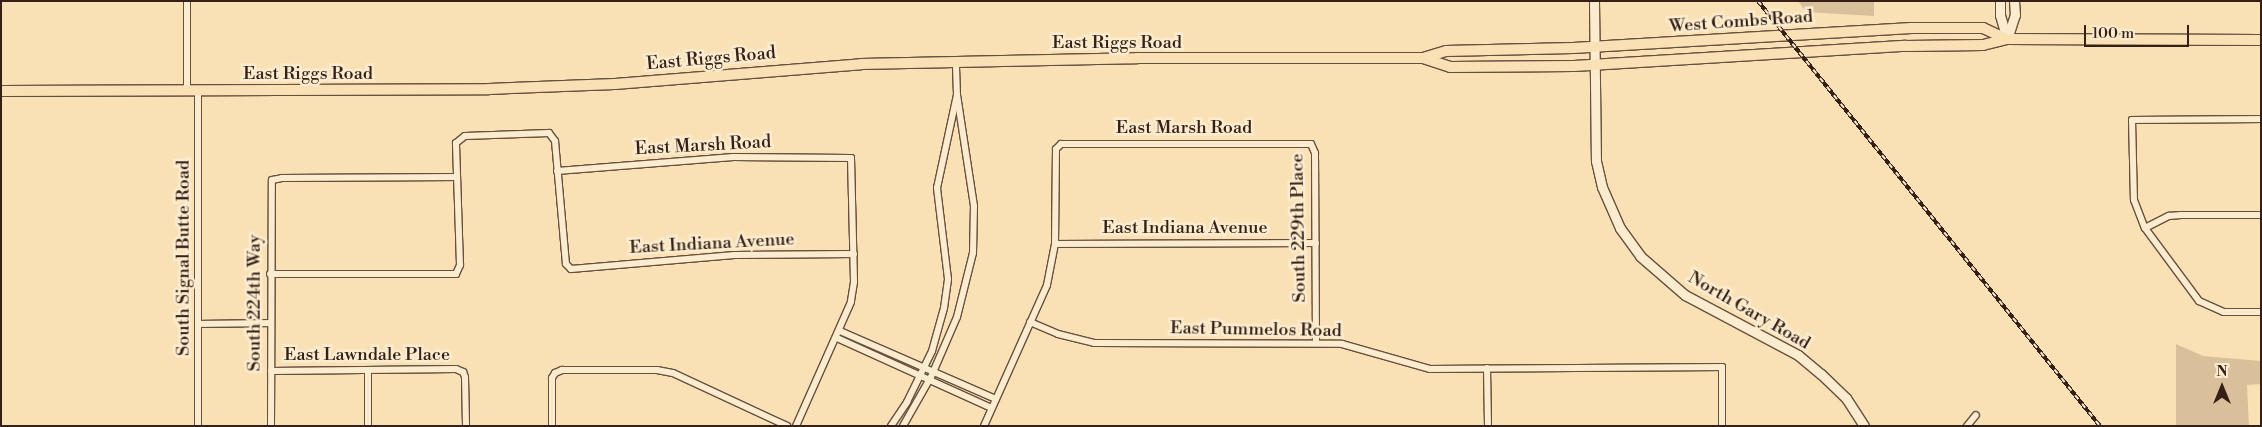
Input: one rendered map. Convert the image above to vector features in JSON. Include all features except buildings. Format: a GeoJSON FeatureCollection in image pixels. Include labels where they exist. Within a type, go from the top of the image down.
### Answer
{"type":"FeatureCollection","features":[{"type":"Feature","properties":{"kind":"main road","name":"North Gary Road"},"geometry":{"type":"LineString","coordinates":[[1594,1],[1595,148],[1599,177],[1613,214],[1629,242],[1651,267],[1685,295],[1798,355],[1846,398],[1864,426]]}},
{"type":"Feature","properties":{"kind":"main road"},"geometry":{"type":"LineString","coordinates":[[2000,1],[2000,15],[2008,39]]}},
{"type":"Feature","properties":{"kind":"main road"},"geometry":{"type":"LineString","coordinates":[[2008,39],[2015,15],[2014,1]]}},
{"type":"Feature","properties":{"kind":"main road","name":"West Combs Road"},"geometry":{"type":"LineString","coordinates":[[1594,47],[1911,28],[1983,28],[2008,39]]}},
{"type":"Feature","properties":{"kind":"main road","name":"West Combs Road"},"geometry":{"type":"LineString","coordinates":[[1593,65],[1905,46],[1983,45],[2008,39],[2261,40]]}},
{"type":"Feature","properties":{"kind":"main road","name":"East Riggs Road"},"geometry":{"type":"LineString","coordinates":[[1,91],[489,89],[956,60],[1423,58],[1446,51],[1594,47]]}},
{"type":"Feature","properties":{"kind":"main road","name":"East Riggs Road"},"geometry":{"type":"LineString","coordinates":[[1423,58],[1450,67],[1593,65]]}},
{"type":"Feature","properties":{"kind":"street"},"geometry":{"type":"LineString","coordinates":[[187,1],[187,90]]}},
{"type":"Feature","properties":{"kind":"street"},"geometry":{"type":"LineString","coordinates":[[903,426],[929,381],[962,303],[974,241],[974,206],[957,95],[956,60]]}},
{"type":"Feature","properties":{"kind":"street","name":"South Signal Butte Road"},"geometry":{"type":"LineString","coordinates":[[198,90],[198,426]]}},
{"type":"Feature","properties":{"kind":"street"},"geometry":{"type":"LineString","coordinates":[[891,426],[924,368],[939,330],[947,294],[946,261],[937,188],[957,95]]}},
{"type":"Feature","properties":{"kind":"street"},"geometry":{"type":"LineString","coordinates":[[2261,120],[2132,120],[2134,200],[2145,228],[2194,296],[2206,306],[2228,312],[2261,312]]}},
{"type":"Feature","properties":{"kind":"street"},"geometry":{"type":"LineString","coordinates":[[270,274],[456,274],[460,265],[456,143],[460,138],[549,133],[553,136],[557,171]]}},
{"type":"Feature","properties":{"kind":"street","name":"East Marsh Road"},"geometry":{"type":"LineString","coordinates":[[1055,244],[1058,146],[1076,143],[1311,144]]}},
{"type":"Feature","properties":{"kind":"street","name":"South 229th Place"},"geometry":{"type":"LineString","coordinates":[[1311,144],[1315,153],[1316,343]]}},
{"type":"Feature","properties":{"kind":"street","name":"East Marsh Road"},"geometry":{"type":"LineString","coordinates":[[557,171],[733,157],[851,158],[854,254]]}},
{"type":"Feature","properties":{"kind":"street","name":"East Indiana Avenue"},"geometry":{"type":"LineString","coordinates":[[557,171],[566,264],[571,269],[734,255],[854,254]]}},
{"type":"Feature","properties":{"kind":"street","name":"South 224th Way"},"geometry":{"type":"LineString","coordinates":[[271,426],[270,274],[272,180],[282,178],[458,177]]}},
{"type":"Feature","properties":{"kind":"street"},"geometry":{"type":"LineString","coordinates":[[2145,228],[2169,216],[2261,215]]}},
{"type":"Feature","properties":{"kind":"street","name":"East Indiana Avenue"},"geometry":{"type":"LineString","coordinates":[[1055,244],[1316,242]]}},
{"type":"Feature","properties":{"kind":"street"},"geometry":{"type":"LineString","coordinates":[[984,426],[1047,285],[1055,244]]}},
{"type":"Feature","properties":{"kind":"street"},"geometry":{"type":"LineString","coordinates":[[796,426],[837,338],[851,302],[854,254]]}},
{"type":"Feature","properties":{"kind":"street","name":"East Pummelos Road"},"geometry":{"type":"LineString","coordinates":[[1030,322],[1058,334],[1094,343],[1342,344],[1430,369],[1722,367],[1722,426]]}},
{"type":"Feature","properties":{"kind":"street"},"geometry":{"type":"LineString","coordinates":[[199,324],[270,323]]}},
{"type":"Feature","properties":{"kind":"street"},"geometry":{"type":"LineString","coordinates":[[840,331],[996,399]]}},
{"type":"Feature","properties":{"kind":"street"},"geometry":{"type":"LineString","coordinates":[[837,338],[992,408]]}},
{"type":"Feature","properties":{"kind":"street"},"geometry":{"type":"LineString","coordinates":[[1487,368],[1488,426]]}},
{"type":"Feature","properties":{"kind":"street","name":"East Lawndale Place"},"geometry":{"type":"LineString","coordinates":[[271,370],[463,372],[466,426]]}},
{"type":"Feature","properties":{"kind":"street"},"geometry":{"type":"LineString","coordinates":[[368,370],[368,426]]}},
{"type":"Feature","properties":{"kind":"street"},"geometry":{"type":"LineString","coordinates":[[552,426],[552,378],[555,373],[562,370],[665,371],[787,426]]}},
{"type":"Feature","properties":{"kind":"street"},"geometry":{"type":"LineString","coordinates":[[1967,426],[1976,414]]}},
{"type":"Feature","properties":{"kind":"shaded area"},"geometry":{"type":"Polygon","coordinates":[[[1798,1],[1874,1],[1874,16],[1806,12],[1798,1]]]}},
{"type":"Feature","properties":{"kind":"shaded area"},"geometry":{"type":"Polygon","coordinates":[[[2176,344],[2203,356],[2261,361],[2261,384],[2247,385],[2249,426],[2176,426],[2176,344]]]}},
{"type":"Feature","properties":{"kind":"railway"},"geometry":{"type":"LineString","coordinates":[[1758,1],[2100,426]]}}]}
